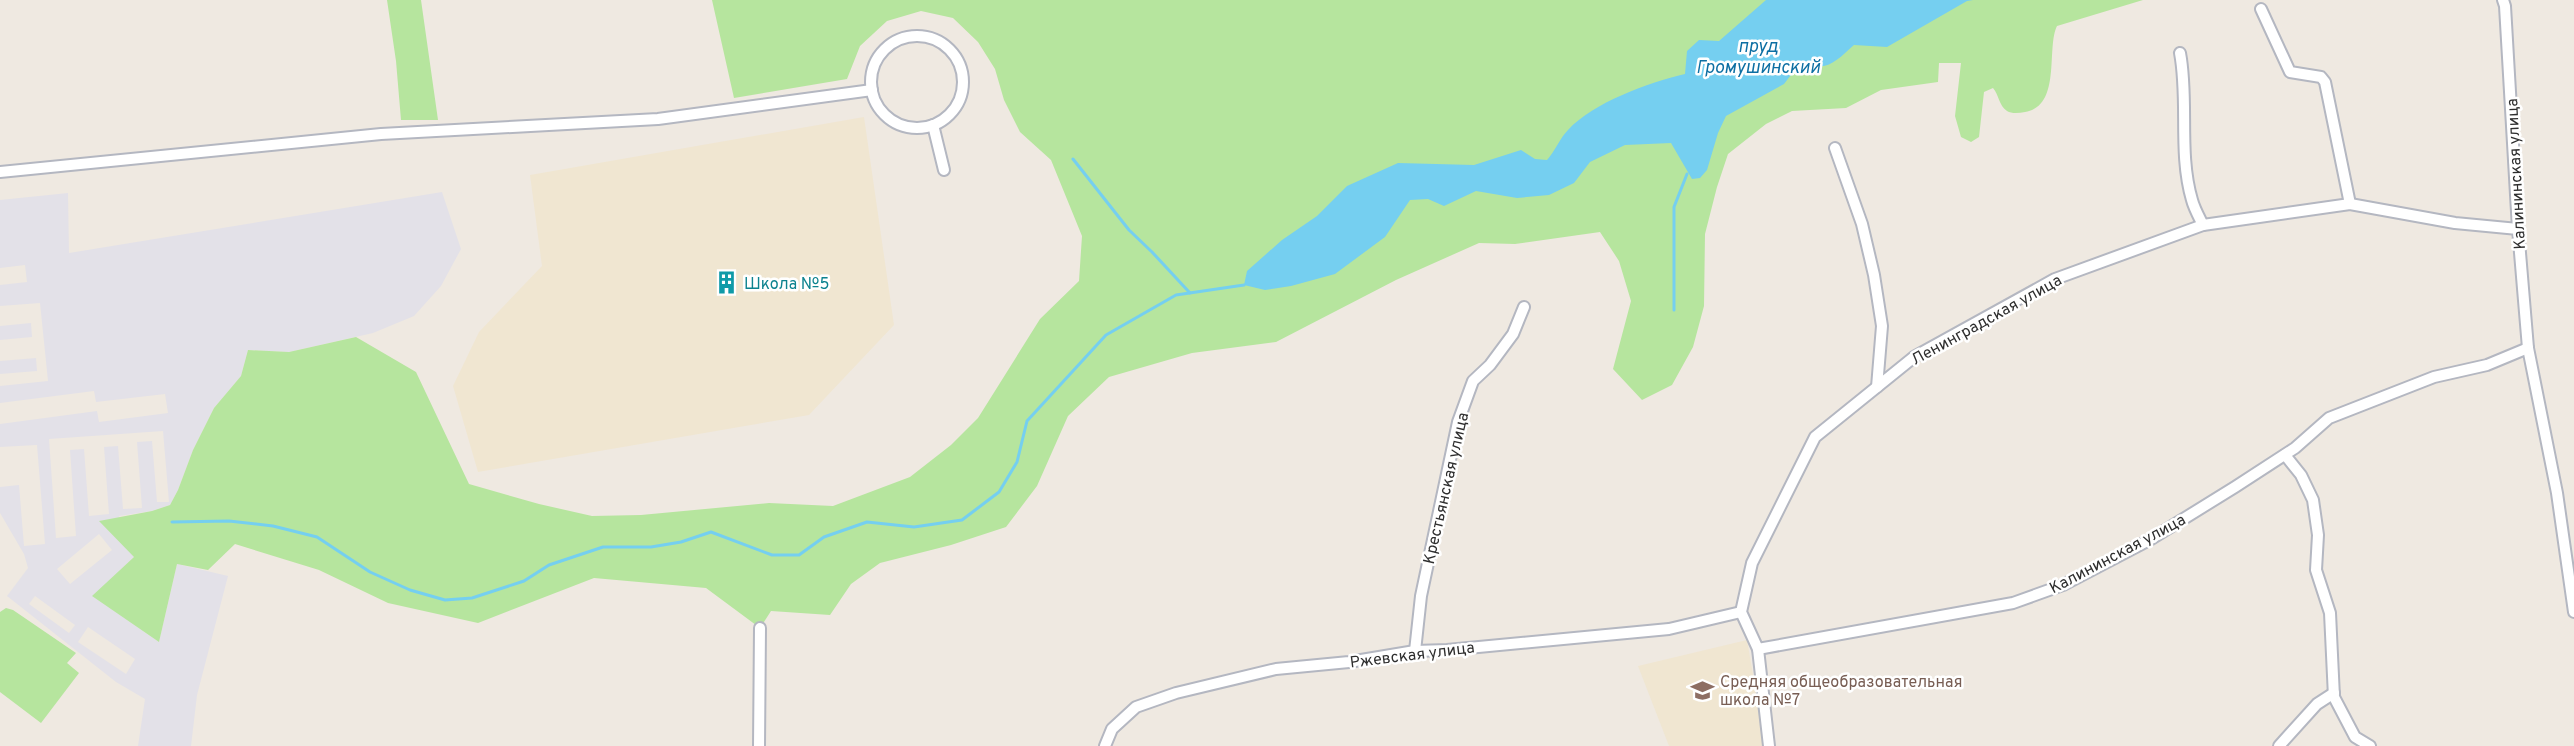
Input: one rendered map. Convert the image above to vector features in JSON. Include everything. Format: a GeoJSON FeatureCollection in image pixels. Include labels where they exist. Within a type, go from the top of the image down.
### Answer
{"type":"FeatureCollection","features":[{"type":"Feature","properties":{"kind":"street","name":"Калининская улица"},"geometry":{"type":"LineString","coordinates":[[2503,0],[2528,348],[2557,493],[2574,612]]}},
{"type":"Feature","properties":{"kind":"street"},"geometry":{"type":"LineString","coordinates":[[2260,9],[2290,72],[2321,77],[2325,82],[2350,204]]}},
{"type":"Feature","properties":{"kind":"street"},"geometry":{"type":"LineString","coordinates":[[914,36],[938,41],[957,59],[963,84],[954,108],[933,124],[917,128],[894,121],[877,105],[872,90],[874,64],[890,45],[914,36]]}},
{"type":"Feature","properties":{"kind":"street"},"geometry":{"type":"LineString","coordinates":[[2180,52],[2184,76],[2187,172],[2192,200],[2203,225]]}},
{"type":"Feature","properties":{"kind":"street"},"geometry":{"type":"LineString","coordinates":[[0,172],[381,134],[658,119],[872,90]]}},
{"type":"Feature","properties":{"kind":"street"},"geometry":{"type":"LineString","coordinates":[[933,124],[944,170]]}},
{"type":"Feature","properties":{"kind":"street"},"geometry":{"type":"LineString","coordinates":[[1835,148],[1862,224],[1874,275],[1882,326],[1877,387]]}},
{"type":"Feature","properties":{"kind":"street","name":"Ленинградская улица"},"geometry":{"type":"LineString","coordinates":[[1741,612],[1752,563],[1815,437],[1914,357],[2055,279],[2203,225],[2350,204],[2455,223],[2518,229]]}},
{"type":"Feature","properties":{"kind":"street","name":"Крестьянская улица"},"geometry":{"type":"LineString","coordinates":[[1415,651],[1421,596],[1458,422],[1473,381],[1490,365],[1513,334],[1524,307]]}},
{"type":"Feature","properties":{"kind":"street","name":"Калининская улица"},"geometry":{"type":"LineString","coordinates":[[1758,649],[2013,603],[2063,585],[2151,539],[2285,454],[2330,418],[2434,377],[2487,365],[2528,348]]}},
{"type":"Feature","properties":{"kind":"street"},"geometry":{"type":"LineString","coordinates":[[2285,454],[2301,475],[2313,500],[2318,535],[2316,570],[2330,613],[2334,693],[2355,737],[2370,746]]}},
{"type":"Feature","properties":{"kind":"street"},"geometry":{"type":"LineString","coordinates":[[1741,612],[1758,649],[1769,746]]}},
{"type":"Feature","properties":{"kind":"street","name":"Ржевская улица"},"geometry":{"type":"LineString","coordinates":[[1105,746],[1112,729],[1136,707],[1176,693],[1276,669],[1349,662],[1415,651],[1669,629],[1741,612]]}},
{"type":"Feature","properties":{"kind":"street"},"geometry":{"type":"LineString","coordinates":[[759,746],[760,628]]}},
{"type":"Feature","properties":{"kind":"street"},"geometry":{"type":"LineString","coordinates":[[2279,746],[2318,705],[2334,693]]}},
{"type":"Feature","properties":{"kind":"shaded area"},"geometry":{"type":"Polygon","coordinates":[[[864,117],[894,325],[809,415],[478,472],[453,386],[479,332],[542,266],[530,175],[864,117]]]}},
{"type":"Feature","properties":{"kind":"shaded area"},"geometry":{"type":"Polygon","coordinates":[[[442,192],[461,249],[441,286],[414,316],[373,333],[289,352],[248,350],[241,376],[214,408],[170,505],[152,511],[119,516],[134,557],[93,596],[159,642],[177,564],[228,576],[197,695],[191,746],[138,746],[145,699],[116,682],[7,596],[28,568],[24,554],[0,513],[0,487],[19,485],[24,546],[45,544],[37,445],[0,447],[0,424],[97,411],[99,422],[168,413],[165,394],[96,402],[94,391],[0,403],[0,386],[48,381],[40,303],[0,306],[0,285],[27,282],[25,265],[0,268],[0,200],[68,193],[69,253],[442,192]],[[163,431],[49,439],[56,538],[76,536],[70,450],[84,449],[89,516],[109,514],[104,447],[118,446],[123,509],[142,508],[137,442],[152,441],[157,502],[169,502],[163,431]],[[99,534],[57,569],[70,584],[112,550],[99,534]],[[35,596],[29,604],[69,633],[75,625],[35,596]],[[88,627],[78,642],[126,674],[135,659],[88,627]]]}},
{"type":"Feature","properties":{"kind":"shaded area"},"geometry":{"type":"Polygon","coordinates":[[[31,323],[32,337],[0,340],[0,326],[31,323]]]}},
{"type":"Feature","properties":{"kind":"shaded area"},"geometry":{"type":"Polygon","coordinates":[[[36,358],[37,371],[0,374],[0,361],[36,358]]]}},
{"type":"Feature","properties":{"kind":"shaded area","name":"Средняя общеобразовательная школа №7"},"geometry":{"type":"Polygon","coordinates":[[[1747,640],[1763,746],[1669,746],[1638,666],[1747,640]]]}},
{"type":"Feature","properties":{"kind":"green space"},"geometry":{"type":"Polygon","coordinates":[[[387,0],[421,0],[438,120],[401,120],[396,61],[387,0]]]}},
{"type":"Feature","properties":{"kind":"green space"},"geometry":{"type":"Polygon","coordinates":[[[712,0],[2143,0],[2057,26],[2051,75],[2044,99],[2037,107],[2025,112],[2013,113],[2004,109],[1993,88],[1984,92],[1979,137],[1971,142],[1961,137],[1955,116],[1961,63],[1939,63],[1938,82],[1881,90],[1846,108],[1792,111],[1766,124],[1728,154],[1705,234],[1704,306],[1693,347],[1672,385],[1642,400],[1613,369],[1631,301],[1619,261],[1600,232],[1515,244],[1479,243],[1396,280],[1276,342],[1192,353],[1109,377],[1068,416],[1037,486],[1006,527],[951,545],[880,563],[851,584],[830,615],[771,611],[760,628],[706,588],[594,578],[478,623],[388,603],[319,570],[235,544],[208,570],[177,564],[159,642],[92,596],[134,557],[99,521],[152,511],[170,505],[214,408],[241,376],[248,350],[289,352],[356,337],[416,372],[469,484],[592,516],[641,515],[769,503],[833,506],[910,477],[951,445],[978,418],[1040,319],[1079,281],[1082,236],[1051,160],[1020,132],[1004,100],[995,69],[978,42],[953,18],[921,11],[887,21],[860,46],[847,79],[734,98],[712,0]]]}},
{"type":"Feature","properties":{"kind":"green space"},"geometry":{"type":"Polygon","coordinates":[[[6,608],[13,610],[76,653],[67,663],[79,673],[41,723],[0,692],[0,612],[6,608]]]}},
{"type":"Feature","properties":{"kind":"water","name":"пруд Громушинский"},"geometry":{"type":"Polygon","coordinates":[[[1766,0],[1973,0],[1967,1],[1887,47],[1854,45],[1832,63],[1821,66],[1807,64],[1794,71],[1784,84],[1726,116],[1718,133],[1707,170],[1700,178],[1692,179],[1671,143],[1625,145],[1590,162],[1574,183],[1549,195],[1517,198],[1476,191],[1444,206],[1428,199],[1410,200],[1385,237],[1335,274],[1291,286],[1265,290],[1244,285],[1247,271],[1282,240],[1317,216],[1347,186],[1398,163],[1474,165],[1521,150],[1535,159],[1547,160],[1565,133],[1579,120],[1622,95],[1685,74],[1687,51],[1699,40],[1719,41],[1766,0]]]}},
{"type":"Feature","properties":{"kind":"waterway"},"geometry":{"type":"LineString","coordinates":[[1073,159],[1129,230],[1190,293]]}},
{"type":"Feature","properties":{"kind":"waterway"},"geometry":{"type":"LineString","coordinates":[[1674,310],[1674,207],[1687,174]]}},
{"type":"Feature","properties":{"kind":"waterway"},"geometry":{"type":"LineString","coordinates":[[172,522],[229,521],[273,526],[317,537],[370,572],[410,590],[445,600],[472,598],[524,581],[549,565],[603,547],[651,547],[681,542],[711,532],[772,555],[799,555],[824,537],[867,522],[914,527],[962,520],[999,492],[1017,462],[1027,421],[1106,335],[1176,295],[1244,285]]}},
{"type":"Feature","properties":{"kind":"place","name":"Школа №5"},"geometry":{"type":"Point","coordinates":[726,283]}},
{"type":"Feature","properties":{"kind":"place","name":"Средняя общеобразовательная школа №7"},"geometry":{"type":"Point","coordinates":[1702,690]}}]}
